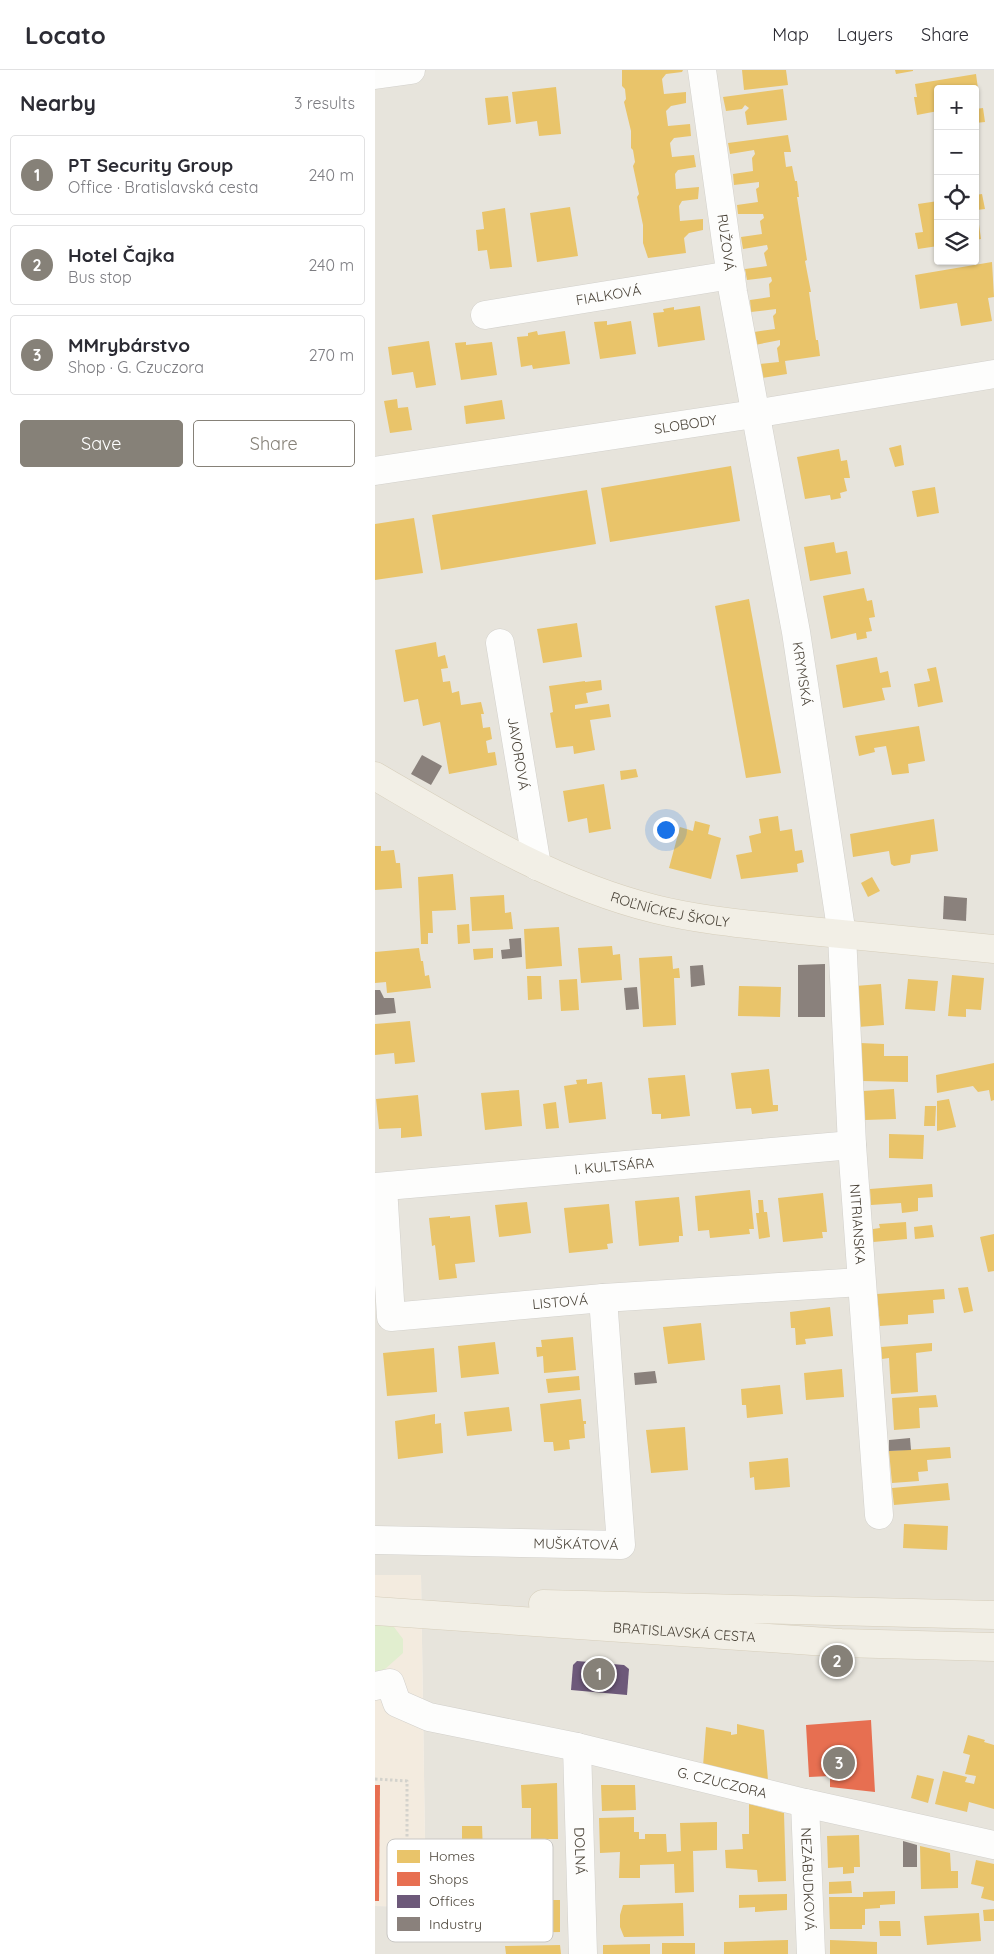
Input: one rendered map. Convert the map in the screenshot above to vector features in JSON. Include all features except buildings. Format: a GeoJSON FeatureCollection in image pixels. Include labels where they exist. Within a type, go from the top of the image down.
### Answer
{"type":"FeatureCollection","features":[{"type":"Feature","properties":{"kind":"main road","name":"ROĽNÍCKEJ ŠKOLY"},"geometry":{"type":"LineString","coordinates":[[375,776],[495,845],[537,866],[589,888],[654,909],[713,920],[842,935],[994,949]]}},
{"type":"Feature","properties":{"kind":"main road","name":"BRATISLAVSKÁ CESTA"},"geometry":{"type":"LineString","coordinates":[[375,1602],[994,1615]]}},
{"type":"Feature","properties":{"kind":"main road","name":"BRATISLAVSKÁ CESTA"},"geometry":{"type":"LineString","coordinates":[[375,1611],[841,1643],[994,1648]]}},
{"type":"Feature","properties":{"kind":"street"},"geometry":{"type":"LineString","coordinates":[[375,75],[411,70]]}},
{"type":"Feature","properties":{"kind":"street","name":"RUŽOVÁ"},"geometry":{"type":"LineString","coordinates":[[702,70],[731,275],[754,414]]}},
{"type":"Feature","properties":{"kind":"street","name":"FIALKOVÁ"},"geometry":{"type":"LineString","coordinates":[[485,315],[731,275]]}},
{"type":"Feature","properties":{"kind":"street","name":"SLOBODY"},"geometry":{"type":"LineString","coordinates":[[375,471],[754,414],[994,374]]}},
{"type":"Feature","properties":{"kind":"street","name":"KRYMSKÁ"},"geometry":{"type":"LineString","coordinates":[[754,414],[796,632],[842,935]]}},
{"type":"Feature","properties":{"kind":"street","name":"JAVOROVÁ"},"geometry":{"type":"LineString","coordinates":[[500,643],[537,866]]}},
{"type":"Feature","properties":{"kind":"street","name":"NITRIANSKA"},"geometry":{"type":"LineString","coordinates":[[842,935],[852,1145],[879,1514]]}},
{"type":"Feature","properties":{"kind":"street","name":"I. KULTSÁRA"},"geometry":{"type":"LineString","coordinates":[[379,1187],[852,1145]]}},
{"type":"Feature","properties":{"kind":"street","name":"LISTOVÁ"},"geometry":{"type":"LineString","coordinates":[[379,1187],[391,1317],[603,1298],[861,1282]]}},
{"type":"Feature","properties":{"kind":"street","name":"MUŠKÁTOVÁ"},"geometry":{"type":"LineString","coordinates":[[375,1540],[621,1545],[603,1298]]}},
{"type":"Feature","properties":{"kind":"street","name":"G. CZUCZORA"},"geometry":{"type":"LineString","coordinates":[[383,1685],[397,1703],[429,1717],[577,1747],[805,1803],[994,1845]]}},
{"type":"Feature","properties":{"kind":"street","name":"DOLNÁ"},"geometry":{"type":"LineString","coordinates":[[577,1747],[583,1954]]}},
{"type":"Feature","properties":{"kind":"street","name":"NEZÁBUDKOVÁ"},"geometry":{"type":"LineString","coordinates":[[805,1803],[811,1954]]}},
{"type":"Feature","properties":{"kind":"path"},"geometry":{"type":"LineString","coordinates":[[375,1779],[407,1781],[407,1839]]}},
{"type":"Feature","properties":{"kind":"shaded area"},"geometry":{"type":"Polygon","coordinates":[[[375,70],[994,70],[994,1954],[375,1954],[375,1906],[387,1906],[387,1942],[553,1942],[553,1839],[425,1839],[421,1576],[375,1575],[375,70]]]}},
{"type":"Feature","properties":{"kind":"shaded area"},"geometry":{"type":"Polygon","coordinates":[[[375,1575],[421,1575],[425,1839],[387,1839],[387,1906],[375,1906],[375,1575]]]}},
{"type":"Feature","properties":{"kind":"green space"},"geometry":{"type":"Polygon","coordinates":[[[375,1624],[394,1627],[403,1639],[403,1653],[385,1669],[375,1673],[375,1624]]]}},
{"type":"Feature","properties":{"kind":"place","name":"Hotel Čajka"},"geometry":{"type":"Point","coordinates":[837,1661]}},
{"type":"Feature","properties":{"kind":"place","name":"PT Security Group"},"geometry":{"type":"Point","coordinates":[599,1674]}},
{"type":"Feature","properties":{"kind":"place","name":"MMrybárstvo"},"geometry":{"type":"Point","coordinates":[839,1763]}}]}
